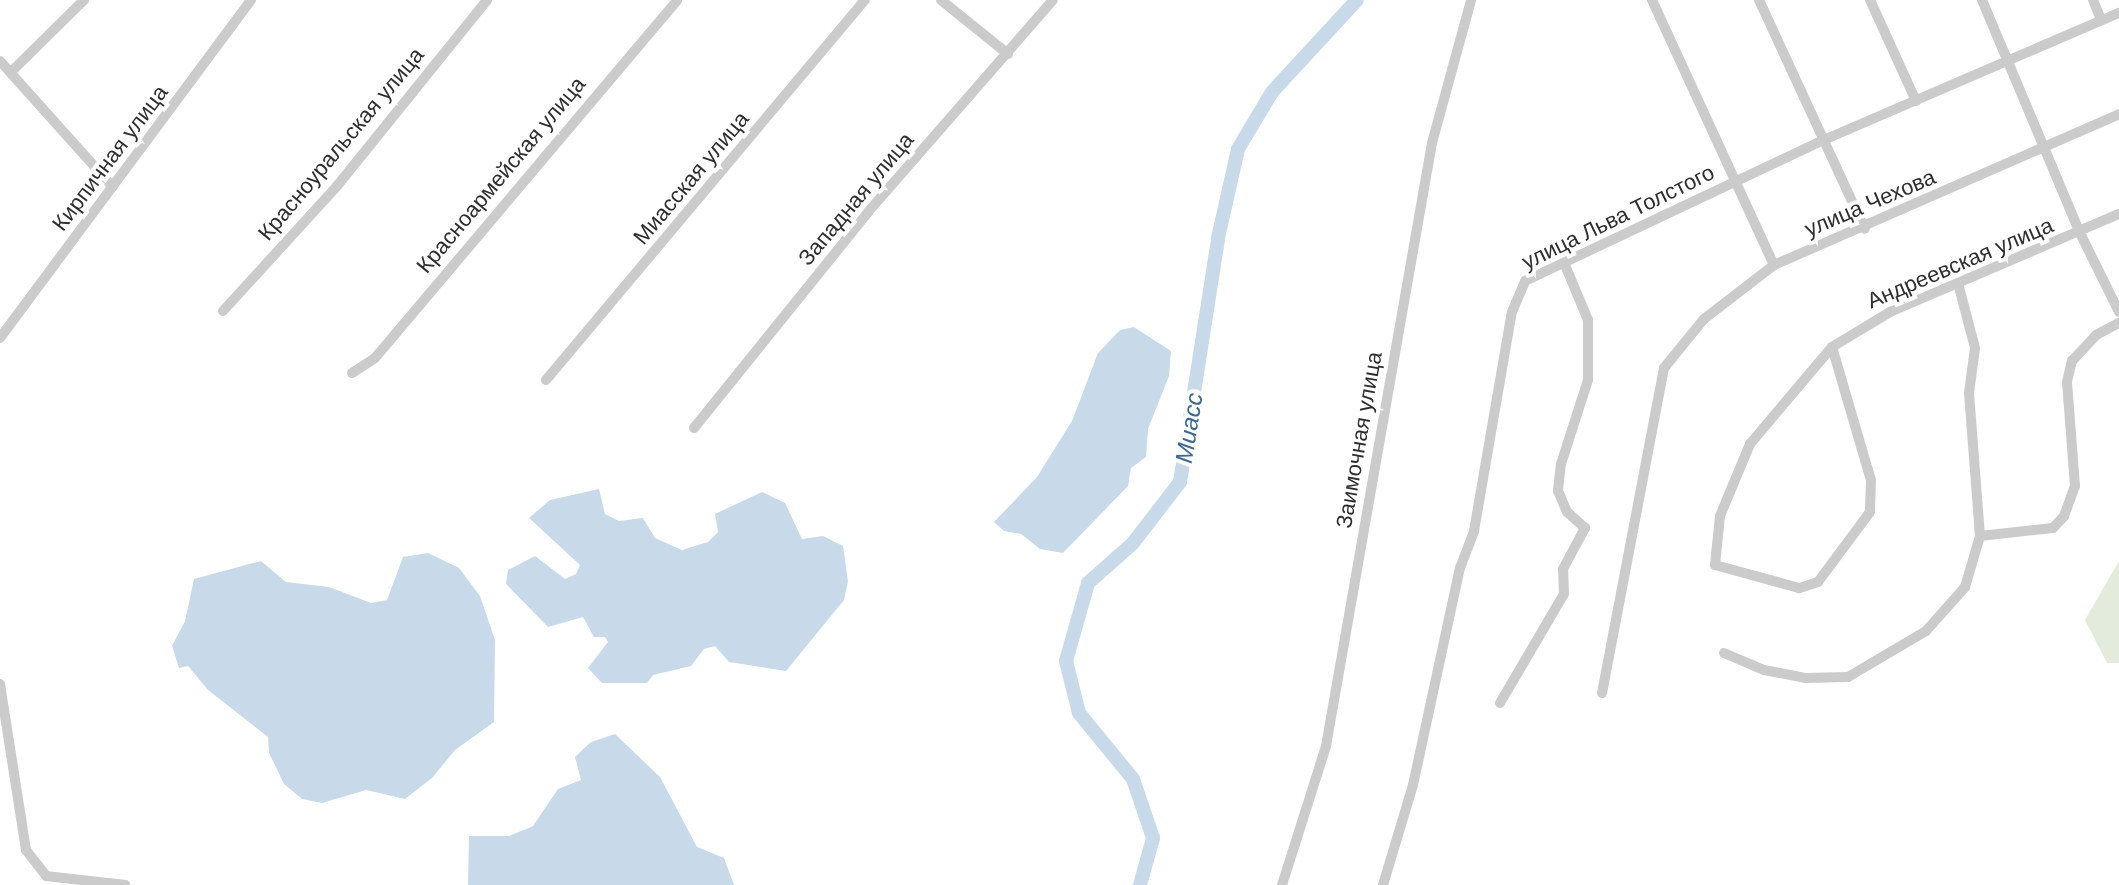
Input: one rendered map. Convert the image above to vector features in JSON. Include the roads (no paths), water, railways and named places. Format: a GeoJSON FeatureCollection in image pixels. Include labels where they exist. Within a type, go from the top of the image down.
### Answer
{"type":"FeatureCollection","features":[{"type":"Feature","properties":{"kind":"street"},"geometry":{"type":"LineString","coordinates":[[11,72],[84,0]]}},
{"type":"Feature","properties":{"kind":"street","name":"Кирпичная улица"},"geometry":{"type":"LineString","coordinates":[[0,338],[251,0]]}},
{"type":"Feature","properties":{"kind":"street","name":"Красноуральская улица"},"geometry":{"type":"LineString","coordinates":[[223,311],[337,186],[487,0]]}},
{"type":"Feature","properties":{"kind":"street","name":"Красноармейская улица"},"geometry":{"type":"LineString","coordinates":[[352,373],[383,348],[677,0]]}},
{"type":"Feature","properties":{"kind":"street","name":"Миасская улица"},"geometry":{"type":"LineString","coordinates":[[546,380],[865,0]]}},
{"type":"Feature","properties":{"kind":"street"},"geometry":{"type":"LineString","coordinates":[[941,0],[1008,54]]}},
{"type":"Feature","properties":{"kind":"street","name":"Западная улица"},"geometry":{"type":"LineString","coordinates":[[694,428],[868,212],[1053,0]]}},
{"type":"Feature","properties":{"kind":"street","name":"Заимочная улица"},"geometry":{"type":"LineString","coordinates":[[1282,885],[1326,746],[1432,143],[1471,0]]}},
{"type":"Feature","properties":{"kind":"street"},"geometry":{"type":"LineString","coordinates":[[1652,0],[1774,265]]}},
{"type":"Feature","properties":{"kind":"street"},"geometry":{"type":"LineString","coordinates":[[1759,0],[1826,139],[1865,229]]}},
{"type":"Feature","properties":{"kind":"street"},"geometry":{"type":"LineString","coordinates":[[1870,0],[1916,101]]}},
{"type":"Feature","properties":{"kind":"street"},"geometry":{"type":"LineString","coordinates":[[1982,0],[2080,233],[2119,312]]}},
{"type":"Feature","properties":{"kind":"street"},"geometry":{"type":"LineString","coordinates":[[2093,0],[2101,20]]}},
{"type":"Feature","properties":{"kind":"street","name":"улица Льва Толстого"},"geometry":{"type":"LineString","coordinates":[[1383,885],[1413,785],[1460,568],[1474,531],[1512,312],[1525,281],[1565,265],[1826,139],[2119,13]]}},
{"type":"Feature","properties":{"kind":"street"},"geometry":{"type":"LineString","coordinates":[[0,61],[113,187]]}},
{"type":"Feature","properties":{"kind":"street","name":"улица Чехова"},"geometry":{"type":"LineString","coordinates":[[1602,693],[1664,368],[1704,319],[1774,265],[1865,229],[2119,114]]}},
{"type":"Feature","properties":{"kind":"street","name":"Андреевская улица"},"geometry":{"type":"LineString","coordinates":[[1832,347],[1871,480],[1870,512],[1818,582],[1799,588],[1715,565],[1720,516],[1750,444],[1832,347],[1890,312],[2119,214]]}},
{"type":"Feature","properties":{"kind":"street"},"geometry":{"type":"LineString","coordinates":[[1500,703],[1564,594],[1563,569],[1585,528],[1567,512],[1558,491],[1561,464],[1588,380],[1588,320],[1565,265]]}},
{"type":"Feature","properties":{"kind":"street"},"geometry":{"type":"LineString","coordinates":[[1724,653],[1764,670],[1806,678],[1848,677],[1926,631],[1965,587],[1980,536],[1972,321],[1958,283]]}},
{"type":"Feature","properties":{"kind":"street"},"geometry":{"type":"LineString","coordinates":[[1980,536],[2053,528],[2064,516],[2075,486],[2067,382],[2072,361],[2096,335],[2119,323]]}},
{"type":"Feature","properties":{"kind":"street"},"geometry":{"type":"LineString","coordinates":[[0,684],[26,850],[46,876],[125,885]]}},
{"type":"Feature","properties":{"kind":"water"},"geometry":{"type":"Polygon","coordinates":[[[1134,327],[1171,351],[1169,376],[1148,429],[1146,457],[1131,468],[1128,486],[1063,553],[1040,549],[1021,534],[1004,531],[994,522],[1037,477],[1072,421],[1098,353],[1120,330],[1134,327]]]}},
{"type":"Feature","properties":{"kind":"water"},"geometry":{"type":"Polygon","coordinates":[[[599,489],[605,514],[619,521],[643,518],[655,538],[682,550],[708,542],[718,532],[715,514],[762,492],[785,503],[802,539],[823,536],[843,546],[848,581],[844,600],[786,671],[729,662],[715,646],[704,649],[691,666],[653,675],[647,683],[602,683],[588,668],[608,642],[605,637],[594,637],[583,617],[548,627],[506,584],[508,570],[535,556],[565,579],[576,574],[580,565],[529,518],[550,500],[599,489]]]}},
{"type":"Feature","properties":{"kind":"water"},"geometry":{"type":"Polygon","coordinates":[[[428,553],[459,568],[480,596],[495,640],[494,722],[455,750],[432,778],[405,799],[366,790],[322,803],[302,799],[284,784],[269,753],[268,737],[208,690],[188,666],[179,668],[172,646],[185,621],[194,579],[261,561],[286,582],[329,587],[371,603],[387,600],[403,557],[428,553]]]}},
{"type":"Feature","properties":{"kind":"water"},"geometry":{"type":"Polygon","coordinates":[[[615,734],[660,777],[697,847],[724,858],[734,885],[468,885],[469,836],[509,836],[533,826],[558,789],[581,780],[575,757],[591,742],[615,734]]]}},
{"type":"Feature","properties":{"kind":"waterway","name":"Миасс"},"geometry":{"type":"LineString","coordinates":[[1140,885],[1153,838],[1133,779],[1079,713],[1066,661],[1088,583],[1133,543],[1180,482],[1218,238],[1238,149],[1272,92],[1357,0]]}}]}
